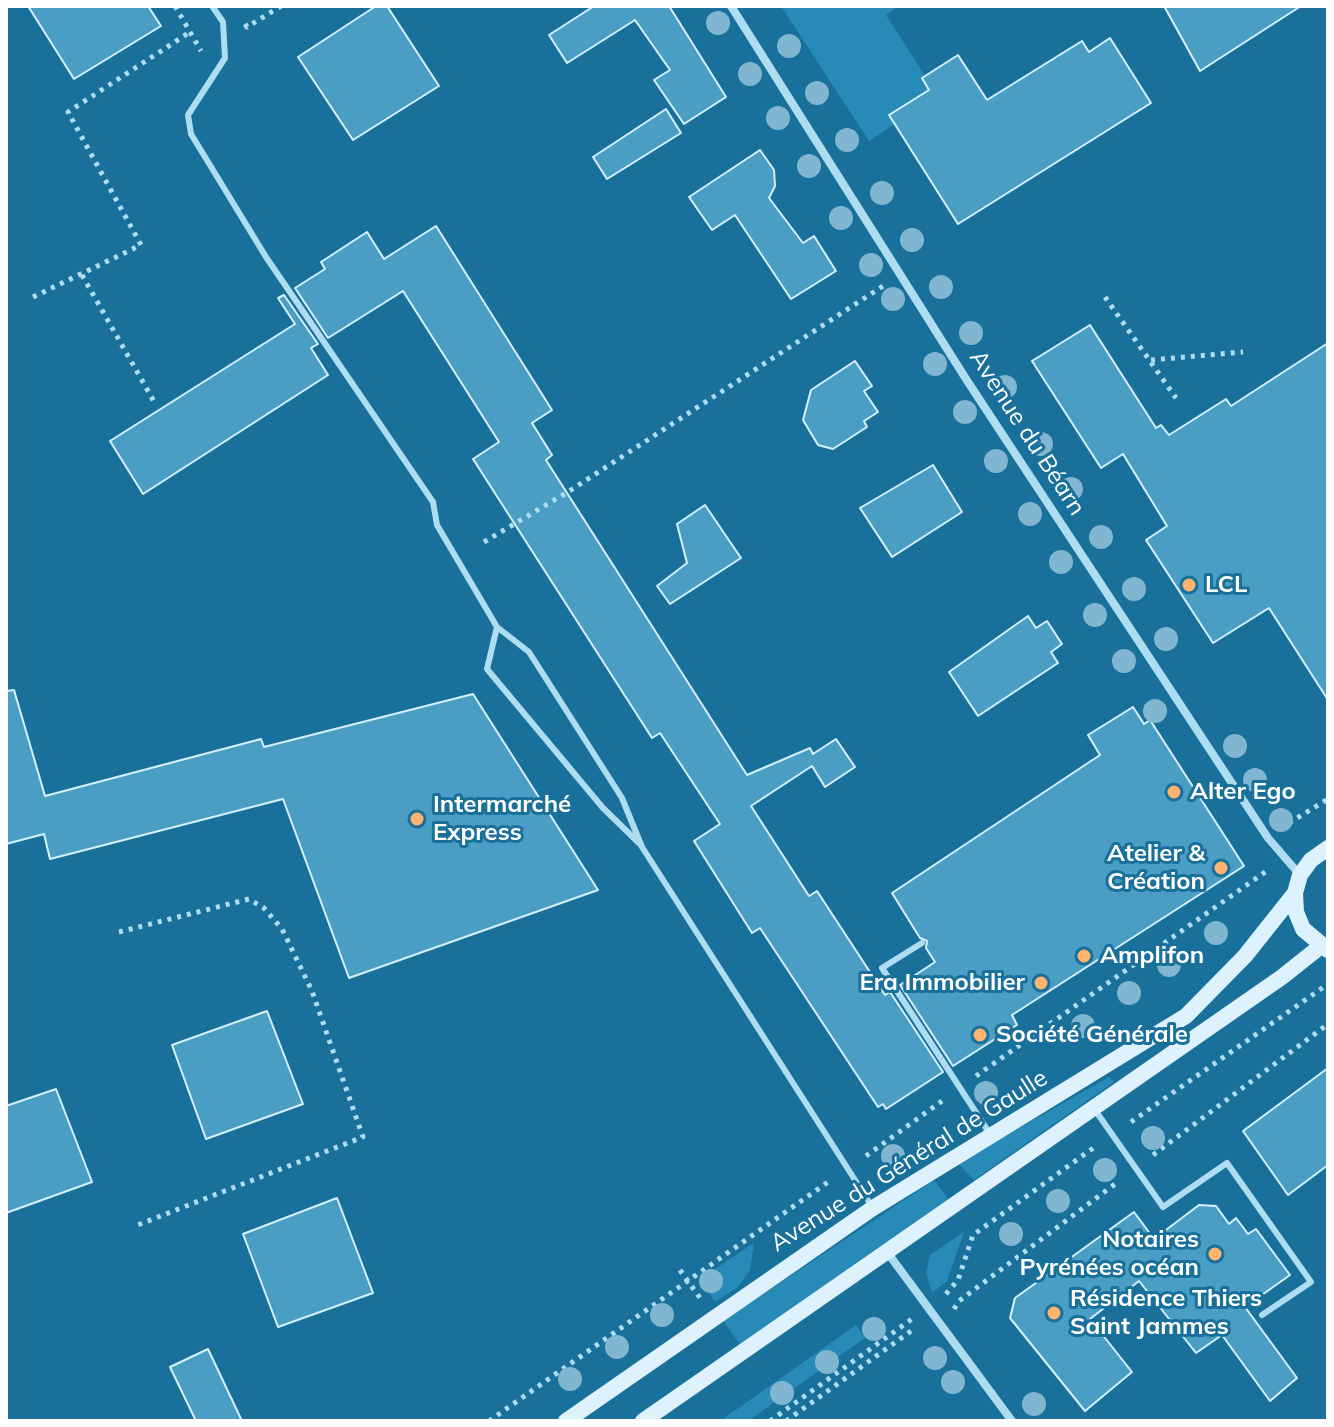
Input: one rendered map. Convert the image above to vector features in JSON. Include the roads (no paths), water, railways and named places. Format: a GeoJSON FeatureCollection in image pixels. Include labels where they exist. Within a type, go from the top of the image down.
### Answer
{"type":"FeatureCollection","features":[{"type":"Feature","properties":{"kind":"main road"},"geometry":{"type":"LineString","coordinates":[[1300,875],[1311,860],[1328,848]]}},
{"type":"Feature","properties":{"kind":"main road","name":"Avenue du Général de Gaulle"},"geometry":{"type":"LineString","coordinates":[[567,1421],[873,1208],[1186,1016],[1245,956],[1295,893],[1300,875]]}},
{"type":"Feature","properties":{"kind":"main road"},"geometry":{"type":"LineString","coordinates":[[643,1421],[1324,948],[1303,929],[1296,912],[1295,893]]}},
{"type":"Feature","properties":{"kind":"street","name":"Avenue du Béarn"},"geometry":{"type":"LineString","coordinates":[[731,6],[900,274],[1280,856],[1300,875]]}},
{"type":"Feature","properties":{"kind":"street"},"geometry":{"type":"LineString","coordinates":[[887,1252],[1012,1421]]}},
{"type":"Feature","properties":{"kind":"lane"},"geometry":{"type":"LineString","coordinates":[[212,6],[223,22],[225,58],[188,115],[191,134],[266,257],[433,502],[437,525],[497,627],[529,652],[622,798],[642,847],[873,1208]]}},
{"type":"Feature","properties":{"kind":"lane"},"geometry":{"type":"LineString","coordinates":[[497,627],[487,669],[603,808],[642,847]]}},
{"type":"Feature","properties":{"kind":"lane"},"geometry":{"type":"LineString","coordinates":[[922,943],[882,968],[990,1134]]}},
{"type":"Feature","properties":{"kind":"lane"},"geometry":{"type":"LineString","coordinates":[[1093,1107],[1163,1207],[1227,1163],[1311,1282],[1262,1315]]}},
{"type":"Feature","properties":{"kind":"place","name":"LCL"},"geometry":{"type":"Point","coordinates":[1189,585]}},
{"type":"Feature","properties":{"kind":"place","name":"Alter Ego"},"geometry":{"type":"Point","coordinates":[1174,792]}},
{"type":"Feature","properties":{"kind":"place","name":"Intermarché Express"},"geometry":{"type":"Point","coordinates":[417,819]}},
{"type":"Feature","properties":{"kind":"place","name":"Atelier & Création"},"geometry":{"type":"Point","coordinates":[1221,868]}},
{"type":"Feature","properties":{"kind":"place","name":"Amplifon"},"geometry":{"type":"Point","coordinates":[1084,956]}},
{"type":"Feature","properties":{"kind":"place","name":"Era Immobilier"},"geometry":{"type":"Point","coordinates":[1041,983]}},
{"type":"Feature","properties":{"kind":"place","name":"Société Générale"},"geometry":{"type":"Point","coordinates":[980,1035]}},
{"type":"Feature","properties":{"kind":"place","name":"Notaires Pyrénées océan"},"geometry":{"type":"Point","coordinates":[1215,1254]}},
{"type":"Feature","properties":{"kind":"place","name":"Résidence Thiers Saint Jammes"},"geometry":{"type":"Point","coordinates":[1054,1313]}}]}
